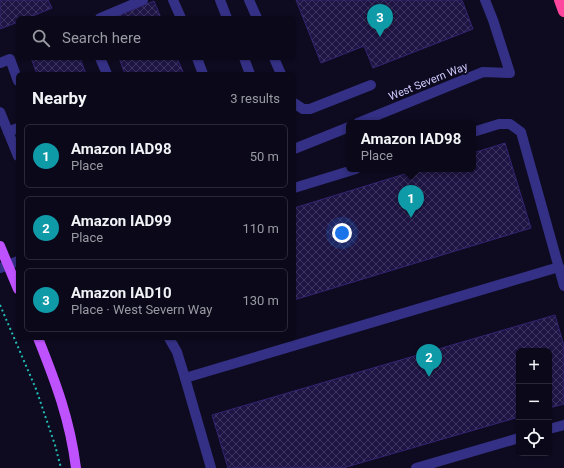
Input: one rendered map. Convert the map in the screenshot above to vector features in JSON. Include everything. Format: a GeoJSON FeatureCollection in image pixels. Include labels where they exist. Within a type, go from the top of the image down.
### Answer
{"type":"FeatureCollection","features":[{"type":"Feature","properties":{"kind":"highway"},"geometry":{"type":"LineString","coordinates":[[560,0],[564,11]]}},
{"type":"Feature","properties":{"kind":"main road"},"geometry":{"type":"LineString","coordinates":[[0,246],[4,267],[16,286]]}},
{"type":"Feature","properties":{"kind":"main road"},"geometry":{"type":"LineString","coordinates":[[39,340],[63,404],[76,468]]}},
{"type":"Feature","properties":{"kind":"street"},"geometry":{"type":"LineString","coordinates":[[105,16],[143,0]]}},
{"type":"Feature","properties":{"kind":"street"},"geometry":{"type":"LineString","coordinates":[[174,0],[180,16]]}},
{"type":"Feature","properties":{"kind":"street"},"geometry":{"type":"LineString","coordinates":[[220,0],[227,16]]}},
{"type":"Feature","properties":{"kind":"street"},"geometry":{"type":"LineString","coordinates":[[249,0],[256,16]]}},
{"type":"Feature","properties":{"kind":"street","name":"West Severn Way"},"geometry":{"type":"LineString","coordinates":[[365,120],[483,72],[510,73],[485,0]]}},
{"type":"Feature","properties":{"kind":"street"},"geometry":{"type":"LineString","coordinates":[[0,63],[10,59],[16,76]]}},
{"type":"Feature","properties":{"kind":"street"},"geometry":{"type":"LineString","coordinates":[[101,60],[106,72]]}},
{"type":"Feature","properties":{"kind":"street"},"geometry":{"type":"LineString","coordinates":[[198,60],[202,72]]}},
{"type":"Feature","properties":{"kind":"street"},"geometry":{"type":"LineString","coordinates":[[245,60],[249,72]]}},
{"type":"Feature","properties":{"kind":"street"},"geometry":{"type":"LineString","coordinates":[[275,60],[280,72]]}},
{"type":"Feature","properties":{"kind":"street"},"geometry":{"type":"LineString","coordinates":[[296,104],[303,109],[310,109],[371,85]]}},
{"type":"Feature","properties":{"kind":"street"},"geometry":{"type":"LineString","coordinates":[[0,112],[13,130],[16,146]]}},
{"type":"Feature","properties":{"kind":"street"},"geometry":{"type":"LineString","coordinates":[[476,131],[499,124],[510,124],[520,132],[564,286]]}},
{"type":"Feature","properties":{"kind":"street"},"geometry":{"type":"LineString","coordinates":[[296,148],[346,128]]}},
{"type":"Feature","properties":{"kind":"street"},"geometry":{"type":"LineString","coordinates":[[296,187],[346,172]]}},
{"type":"Feature","properties":{"kind":"street"},"geometry":{"type":"LineString","coordinates":[[4,267],[16,262]]}},
{"type":"Feature","properties":{"kind":"street"},"geometry":{"type":"LineString","coordinates":[[185,378],[559,268]]}},
{"type":"Feature","properties":{"kind":"street"},"geometry":{"type":"LineString","coordinates":[[170,340],[177,352],[211,468]]}},
{"type":"Feature","properties":{"kind":"street"},"geometry":{"type":"LineString","coordinates":[[552,428],[564,425]]}},
{"type":"Feature","properties":{"kind":"street"},"geometry":{"type":"LineString","coordinates":[[416,468],[516,439]]}},
{"type":"Feature","properties":{"kind":"path"},"geometry":{"type":"LineString","coordinates":[[0,305],[36,389],[55,445],[61,468]]}},
{"type":"Feature","properties":{"kind":"building"},"geometry":{"type":"Polygon","coordinates":[[[0,0],[48,0],[52,8],[33,16],[16,16],[16,23],[0,29],[0,0]]]}},
{"type":"Feature","properties":{"kind":"building"},"geometry":{"type":"Polygon","coordinates":[[[296,0],[462,0],[473,29],[373,68],[364,46],[321,63],[296,0]]]}},
{"type":"Feature","properties":{"kind":"building"},"geometry":{"type":"Polygon","coordinates":[[[154,1],[160,16],[117,16],[154,1]]]}},
{"type":"Feature","properties":{"kind":"building"},"geometry":{"type":"Polygon","coordinates":[[[32,60],[81,60],[85,72],[36,72],[32,60]]]}},
{"type":"Feature","properties":{"kind":"building"},"geometry":{"type":"Polygon","coordinates":[[[120,60],[178,60],[183,72],[124,72],[120,60]]]}},
{"type":"Feature","properties":{"kind":"building"},"geometry":{"type":"Polygon","coordinates":[[[505,143],[531,228],[296,299],[296,207],[411,172],[476,172],[476,152],[505,143]]]}},
{"type":"Feature","properties":{"kind":"building"},"geometry":{"type":"Polygon","coordinates":[[[555,315],[564,346],[564,404],[552,407],[552,348],[516,348],[516,418],[343,468],[228,468],[212,415],[555,315]]]}},
{"type":"Feature","properties":{"kind":"place","name":"Amazon IAD10"},"geometry":{"type":"Point","coordinates":[380,37]}},
{"type":"Feature","properties":{"kind":"place","name":"Amazon IAD98"},"geometry":{"type":"Point","coordinates":[411,218]}},
{"type":"Feature","properties":{"kind":"place","name":"Amazon IAD99"},"geometry":{"type":"Point","coordinates":[429,377]}}]}
